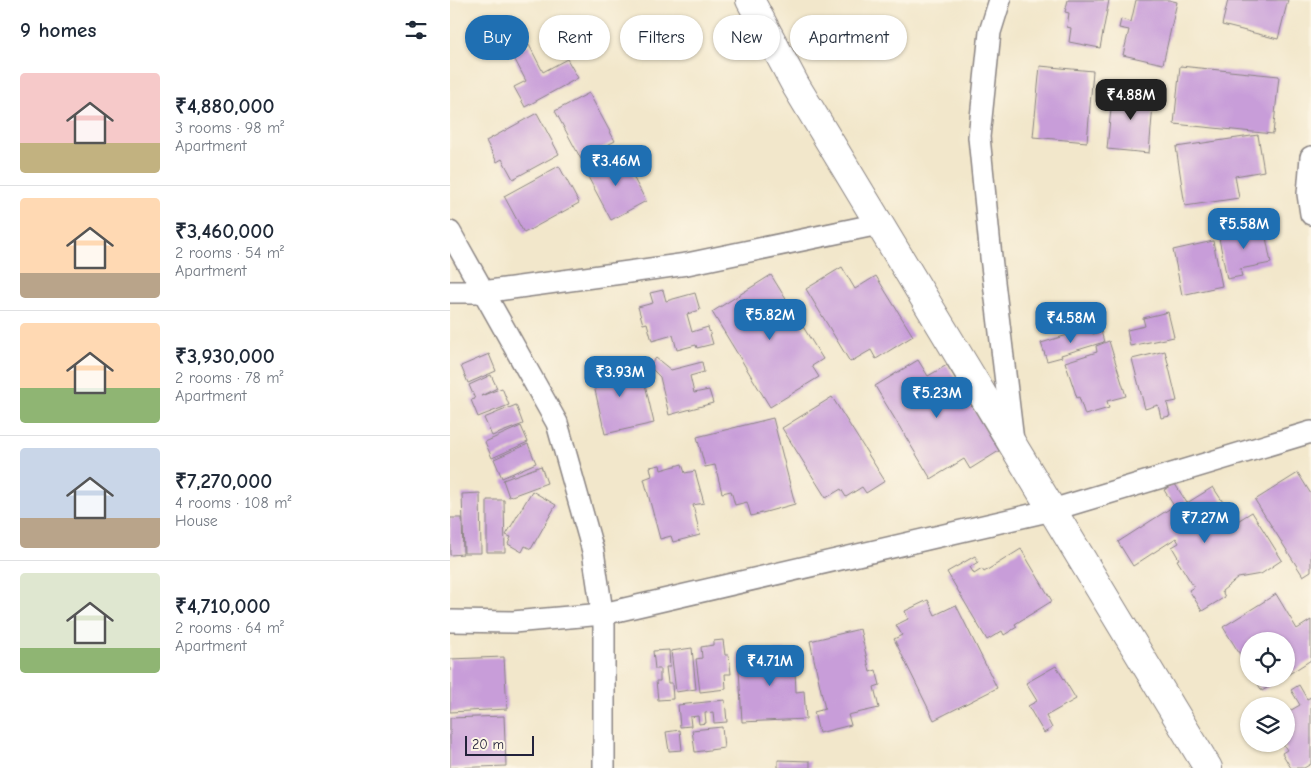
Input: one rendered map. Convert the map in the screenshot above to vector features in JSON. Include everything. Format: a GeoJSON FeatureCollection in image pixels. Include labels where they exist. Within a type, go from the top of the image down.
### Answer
{"type":"FeatureCollection","features":[{"type":"Feature","properties":{"kind":"street"},"geometry":{"type":"LineString","coordinates":[[750,0],[796,86],[1208,768]]}},
{"type":"Feature","properties":{"kind":"street"},"geometry":{"type":"LineString","coordinates":[[1000,0],[990,32],[979,138],[991,257],[1014,446]]}},
{"type":"Feature","properties":{"kind":"street"},"geometry":{"type":"LineString","coordinates":[[1311,157],[1308,194],[1311,214]]}},
{"type":"Feature","properties":{"kind":"street"},"geometry":{"type":"LineString","coordinates":[[450,292],[484,292],[687,264],[879,224]]}},
{"type":"Feature","properties":{"kind":"street"},"geometry":{"type":"LineString","coordinates":[[450,232],[556,423],[593,551],[604,625],[604,768]]}},
{"type":"Feature","properties":{"kind":"street"},"geometry":{"type":"LineString","coordinates":[[450,621],[513,622],[603,614],[1052,510],[1311,432]]}},
{"type":"Feature","properties":{"kind":"building"},"geometry":{"type":"Polygon","coordinates":[[[1068,0],[1109,0],[1100,48],[1069,42],[1071,28],[1067,27],[1069,13],[1065,12],[1068,0]]]}},
{"type":"Feature","properties":{"kind":"building"},"geometry":{"type":"Polygon","coordinates":[[[1136,0],[1169,0],[1177,2],[1163,64],[1123,55],[1129,30],[1119,28],[1121,19],[1131,22],[1136,0]]]}},
{"type":"Feature","properties":{"kind":"building"},"geometry":{"type":"Polygon","coordinates":[[[1228,0],[1288,0],[1278,39],[1222,25],[1228,0]]]}},
{"type":"Feature","properties":{"kind":"building"},"geometry":{"type":"Polygon","coordinates":[[[529,45],[543,72],[568,60],[578,78],[525,107],[514,87],[526,81],[515,60],[529,60],[529,45]]]}},
{"type":"Feature","properties":{"kind":"building"},"geometry":{"type":"Polygon","coordinates":[[[1040,66],[1093,71],[1087,142],[1033,137],[1040,66]]]}},
{"type":"Feature","properties":{"kind":"building"},"geometry":{"type":"Polygon","coordinates":[[[1180,66],[1279,76],[1273,134],[1174,124],[1180,66]]]}},
{"type":"Feature","properties":{"kind":"building"},"geometry":{"type":"Polygon","coordinates":[[[1113,88],[1154,92],[1149,153],[1107,149],[1113,88]]]}},
{"type":"Feature","properties":{"kind":"building"},"geometry":{"type":"Polygon","coordinates":[[[589,93],[615,141],[581,159],[555,111],[589,93]]]}},
{"type":"Feature","properties":{"kind":"building"},"geometry":{"type":"Polygon","coordinates":[[[537,113],[559,154],[513,179],[502,159],[497,162],[486,141],[537,113]]]}},
{"type":"Feature","properties":{"kind":"building"},"geometry":{"type":"Polygon","coordinates":[[[1258,135],[1264,171],[1235,176],[1239,198],[1185,206],[1176,147],[1258,135]]]}},
{"type":"Feature","properties":{"kind":"building"},"geometry":{"type":"Polygon","coordinates":[[[621,154],[646,201],[611,220],[586,173],[621,154]]]}},
{"type":"Feature","properties":{"kind":"building"},"geometry":{"type":"Polygon","coordinates":[[[559,166],[579,203],[524,233],[504,196],[559,166]]]}},
{"type":"Feature","properties":{"kind":"building"},"geometry":{"type":"Polygon","coordinates":[[[1264,227],[1271,263],[1240,269],[1242,276],[1227,279],[1218,233],[1264,227]]]}},
{"type":"Feature","properties":{"kind":"building"},"geometry":{"type":"Polygon","coordinates":[[[1213,241],[1222,286],[1182,295],[1173,250],[1213,241]]]}},
{"type":"Feature","properties":{"kind":"building"},"geometry":{"type":"Polygon","coordinates":[[[842,267],[855,289],[876,276],[913,336],[876,359],[871,350],[850,362],[806,289],[842,267]]]}},
{"type":"Feature","properties":{"kind":"building"},"geometry":{"type":"Polygon","coordinates":[[[771,275],[823,359],[812,366],[819,377],[770,407],[712,312],[771,275]]]}},
{"type":"Feature","properties":{"kind":"building"},"geometry":{"type":"Polygon","coordinates":[[[663,290],[666,301],[695,293],[700,310],[687,314],[692,332],[708,327],[713,344],[697,348],[696,345],[677,350],[673,335],[652,341],[647,323],[643,324],[638,307],[653,303],[650,293],[663,290]]]}},
{"type":"Feature","properties":{"kind":"building"},"geometry":{"type":"Polygon","coordinates":[[[1168,312],[1174,337],[1130,346],[1127,330],[1145,326],[1143,318],[1168,312]]]}},
{"type":"Feature","properties":{"kind":"building"},"geometry":{"type":"Polygon","coordinates":[[[1091,328],[1093,334],[1101,331],[1104,342],[1047,361],[1041,343],[1091,328]]]}},
{"type":"Feature","properties":{"kind":"building"},"geometry":{"type":"Polygon","coordinates":[[[1109,341],[1126,396],[1107,401],[1109,408],[1085,415],[1065,362],[1097,352],[1096,346],[1109,341]]]}},
{"type":"Feature","properties":{"kind":"building"},"geometry":{"type":"Polygon","coordinates":[[[1165,351],[1177,401],[1167,403],[1170,416],[1161,418],[1158,405],[1145,409],[1132,359],[1165,351]]]}},
{"type":"Feature","properties":{"kind":"building"},"geometry":{"type":"Polygon","coordinates":[[[489,354],[496,371],[468,383],[461,366],[489,354]]]}},
{"type":"Feature","properties":{"kind":"building"},"geometry":{"type":"Polygon","coordinates":[[[656,358],[671,370],[702,362],[704,372],[690,376],[694,393],[709,390],[713,403],[669,415],[660,377],[649,366],[656,358]]]}},
{"type":"Feature","properties":{"kind":"building"},"geometry":{"type":"Polygon","coordinates":[[[918,360],[928,376],[947,365],[999,451],[970,469],[964,459],[931,479],[875,386],[918,360]]]}},
{"type":"Feature","properties":{"kind":"building"},"geometry":{"type":"Polygon","coordinates":[[[604,361],[606,370],[630,364],[634,382],[644,380],[654,423],[605,434],[589,364],[604,361]]]}},
{"type":"Feature","properties":{"kind":"building"},"geometry":{"type":"Polygon","coordinates":[[[491,375],[497,388],[481,396],[502,388],[509,405],[478,417],[471,400],[475,399],[469,385],[491,375]]]}},
{"type":"Feature","properties":{"kind":"building"},"geometry":{"type":"Polygon","coordinates":[[[832,397],[885,481],[866,493],[862,487],[846,497],[841,489],[826,498],[782,428],[832,397]]]}},
{"type":"Feature","properties":{"kind":"building"},"geometry":{"type":"Polygon","coordinates":[[[516,405],[523,424],[492,436],[484,418],[516,405]]]}},
{"type":"Feature","properties":{"kind":"building"},"geometry":{"type":"Polygon","coordinates":[[[773,418],[795,504],[751,516],[747,502],[735,505],[731,491],[722,493],[715,465],[705,467],[697,437],[773,418]]]}},
{"type":"Feature","properties":{"kind":"building"},"geometry":{"type":"Polygon","coordinates":[[[521,426],[528,442],[492,458],[485,442],[521,426]]]}},
{"type":"Feature","properties":{"kind":"building"},"geometry":{"type":"Polygon","coordinates":[[[528,444],[536,463],[502,478],[494,459],[528,444]]]}},
{"type":"Feature","properties":{"kind":"building"},"geometry":{"type":"Polygon","coordinates":[[[682,464],[685,473],[695,471],[704,503],[693,505],[700,535],[673,542],[671,536],[660,539],[644,479],[652,476],[650,467],[660,465],[661,470],[682,464]]]}},
{"type":"Feature","properties":{"kind":"building"},"geometry":{"type":"Polygon","coordinates":[[[541,466],[547,483],[509,497],[503,480],[541,466]]]}},
{"type":"Feature","properties":{"kind":"building"},"geometry":{"type":"Polygon","coordinates":[[[1298,473],[1311,494],[1311,571],[1303,576],[1255,500],[1298,473]]]}},
{"type":"Feature","properties":{"kind":"building"},"geometry":{"type":"Polygon","coordinates":[[[1175,484],[1187,503],[1213,487],[1236,522],[1252,512],[1282,560],[1261,574],[1238,578],[1222,591],[1225,597],[1202,611],[1189,590],[1194,587],[1177,560],[1179,559],[1172,547],[1179,543],[1176,538],[1133,566],[1118,542],[1174,506],[1164,490],[1175,484]]]}},
{"type":"Feature","properties":{"kind":"building"},"geometry":{"type":"Polygon","coordinates":[[[532,491],[556,505],[531,549],[525,546],[522,552],[508,544],[511,537],[506,535],[532,491]]]}},
{"type":"Feature","properties":{"kind":"building"},"geometry":{"type":"Polygon","coordinates":[[[480,493],[481,553],[464,553],[462,494],[480,493]]]}},
{"type":"Feature","properties":{"kind":"building"},"geometry":{"type":"Polygon","coordinates":[[[487,500],[504,500],[505,552],[487,552],[487,500]]]}},
{"type":"Feature","properties":{"kind":"building"},"geometry":{"type":"Polygon","coordinates":[[[450,518],[462,518],[463,554],[450,555],[450,518]]]}},
{"type":"Feature","properties":{"kind":"building"},"geometry":{"type":"Polygon","coordinates":[[[1021,549],[1052,601],[1015,624],[1017,627],[1004,635],[1002,631],[987,640],[947,572],[975,556],[978,562],[970,567],[974,574],[982,569],[984,572],[1021,549]]]}},
{"type":"Feature","properties":{"kind":"building"},"geometry":{"type":"Polygon","coordinates":[[[1276,594],[1297,629],[1311,620],[1311,660],[1295,670],[1295,632],[1240,632],[1240,654],[1223,627],[1276,594]]]}},
{"type":"Feature","properties":{"kind":"building"},"geometry":{"type":"Polygon","coordinates":[[[928,600],[935,615],[956,605],[997,688],[934,720],[894,639],[902,635],[896,625],[908,619],[905,611],[928,600]]]}},
{"type":"Feature","properties":{"kind":"building"},"geometry":{"type":"Polygon","coordinates":[[[860,629],[870,672],[876,670],[880,685],[874,687],[879,708],[848,715],[851,725],[819,733],[814,712],[825,709],[810,641],[860,629]]]}},
{"type":"Feature","properties":{"kind":"building"},"geometry":{"type":"Polygon","coordinates":[[[723,640],[725,655],[729,655],[731,674],[725,674],[726,689],[700,692],[696,659],[702,658],[701,647],[713,645],[713,641],[723,640]]]}},
{"type":"Feature","properties":{"kind":"building"},"geometry":{"type":"Polygon","coordinates":[[[692,648],[696,689],[676,692],[671,651],[692,648]]]}},
{"type":"Feature","properties":{"kind":"building"},"geometry":{"type":"Polygon","coordinates":[[[669,650],[670,667],[666,667],[668,683],[672,683],[673,699],[658,700],[656,681],[660,681],[660,669],[655,669],[653,651],[669,650]]]}},
{"type":"Feature","properties":{"kind":"building"},"geometry":{"type":"Polygon","coordinates":[[[794,650],[796,692],[804,691],[806,719],[742,722],[738,652],[794,650]]]}},
{"type":"Feature","properties":{"kind":"building"},"geometry":{"type":"Polygon","coordinates":[[[504,657],[507,709],[450,712],[450,659],[504,657]]]}},
{"type":"Feature","properties":{"kind":"building"},"geometry":{"type":"Polygon","coordinates":[[[1056,666],[1076,699],[1046,716],[1052,728],[1044,733],[1028,706],[1037,701],[1026,683],[1056,666]]]}},
{"type":"Feature","properties":{"kind":"building"},"geometry":{"type":"Polygon","coordinates":[[[1299,685],[1307,699],[1311,697],[1311,764],[1304,768],[1291,768],[1282,753],[1295,752],[1295,708],[1300,705],[1291,690],[1299,685]]]}},
{"type":"Feature","properties":{"kind":"building"},"geometry":{"type":"Polygon","coordinates":[[[1260,687],[1268,687],[1262,691],[1260,687]]]}},
{"type":"Feature","properties":{"kind":"building"},"geometry":{"type":"Polygon","coordinates":[[[725,700],[727,722],[714,723],[713,712],[705,713],[706,723],[699,724],[698,716],[690,717],[691,726],[680,727],[678,705],[725,700]]]}},
{"type":"Feature","properties":{"kind":"building"},"geometry":{"type":"Polygon","coordinates":[[[504,716],[506,766],[450,768],[450,718],[504,716]]]}},
{"type":"Feature","properties":{"kind":"building"},"geometry":{"type":"Polygon","coordinates":[[[722,727],[724,748],[695,752],[692,730],[722,727]]]}},
{"type":"Feature","properties":{"kind":"building"},"geometry":{"type":"Polygon","coordinates":[[[680,730],[682,750],[669,751],[666,732],[680,730]]]}},
{"type":"Feature","properties":{"kind":"building"},"geometry":{"type":"Polygon","coordinates":[[[778,760],[810,761],[810,768],[778,768],[778,760]]]}}]}
